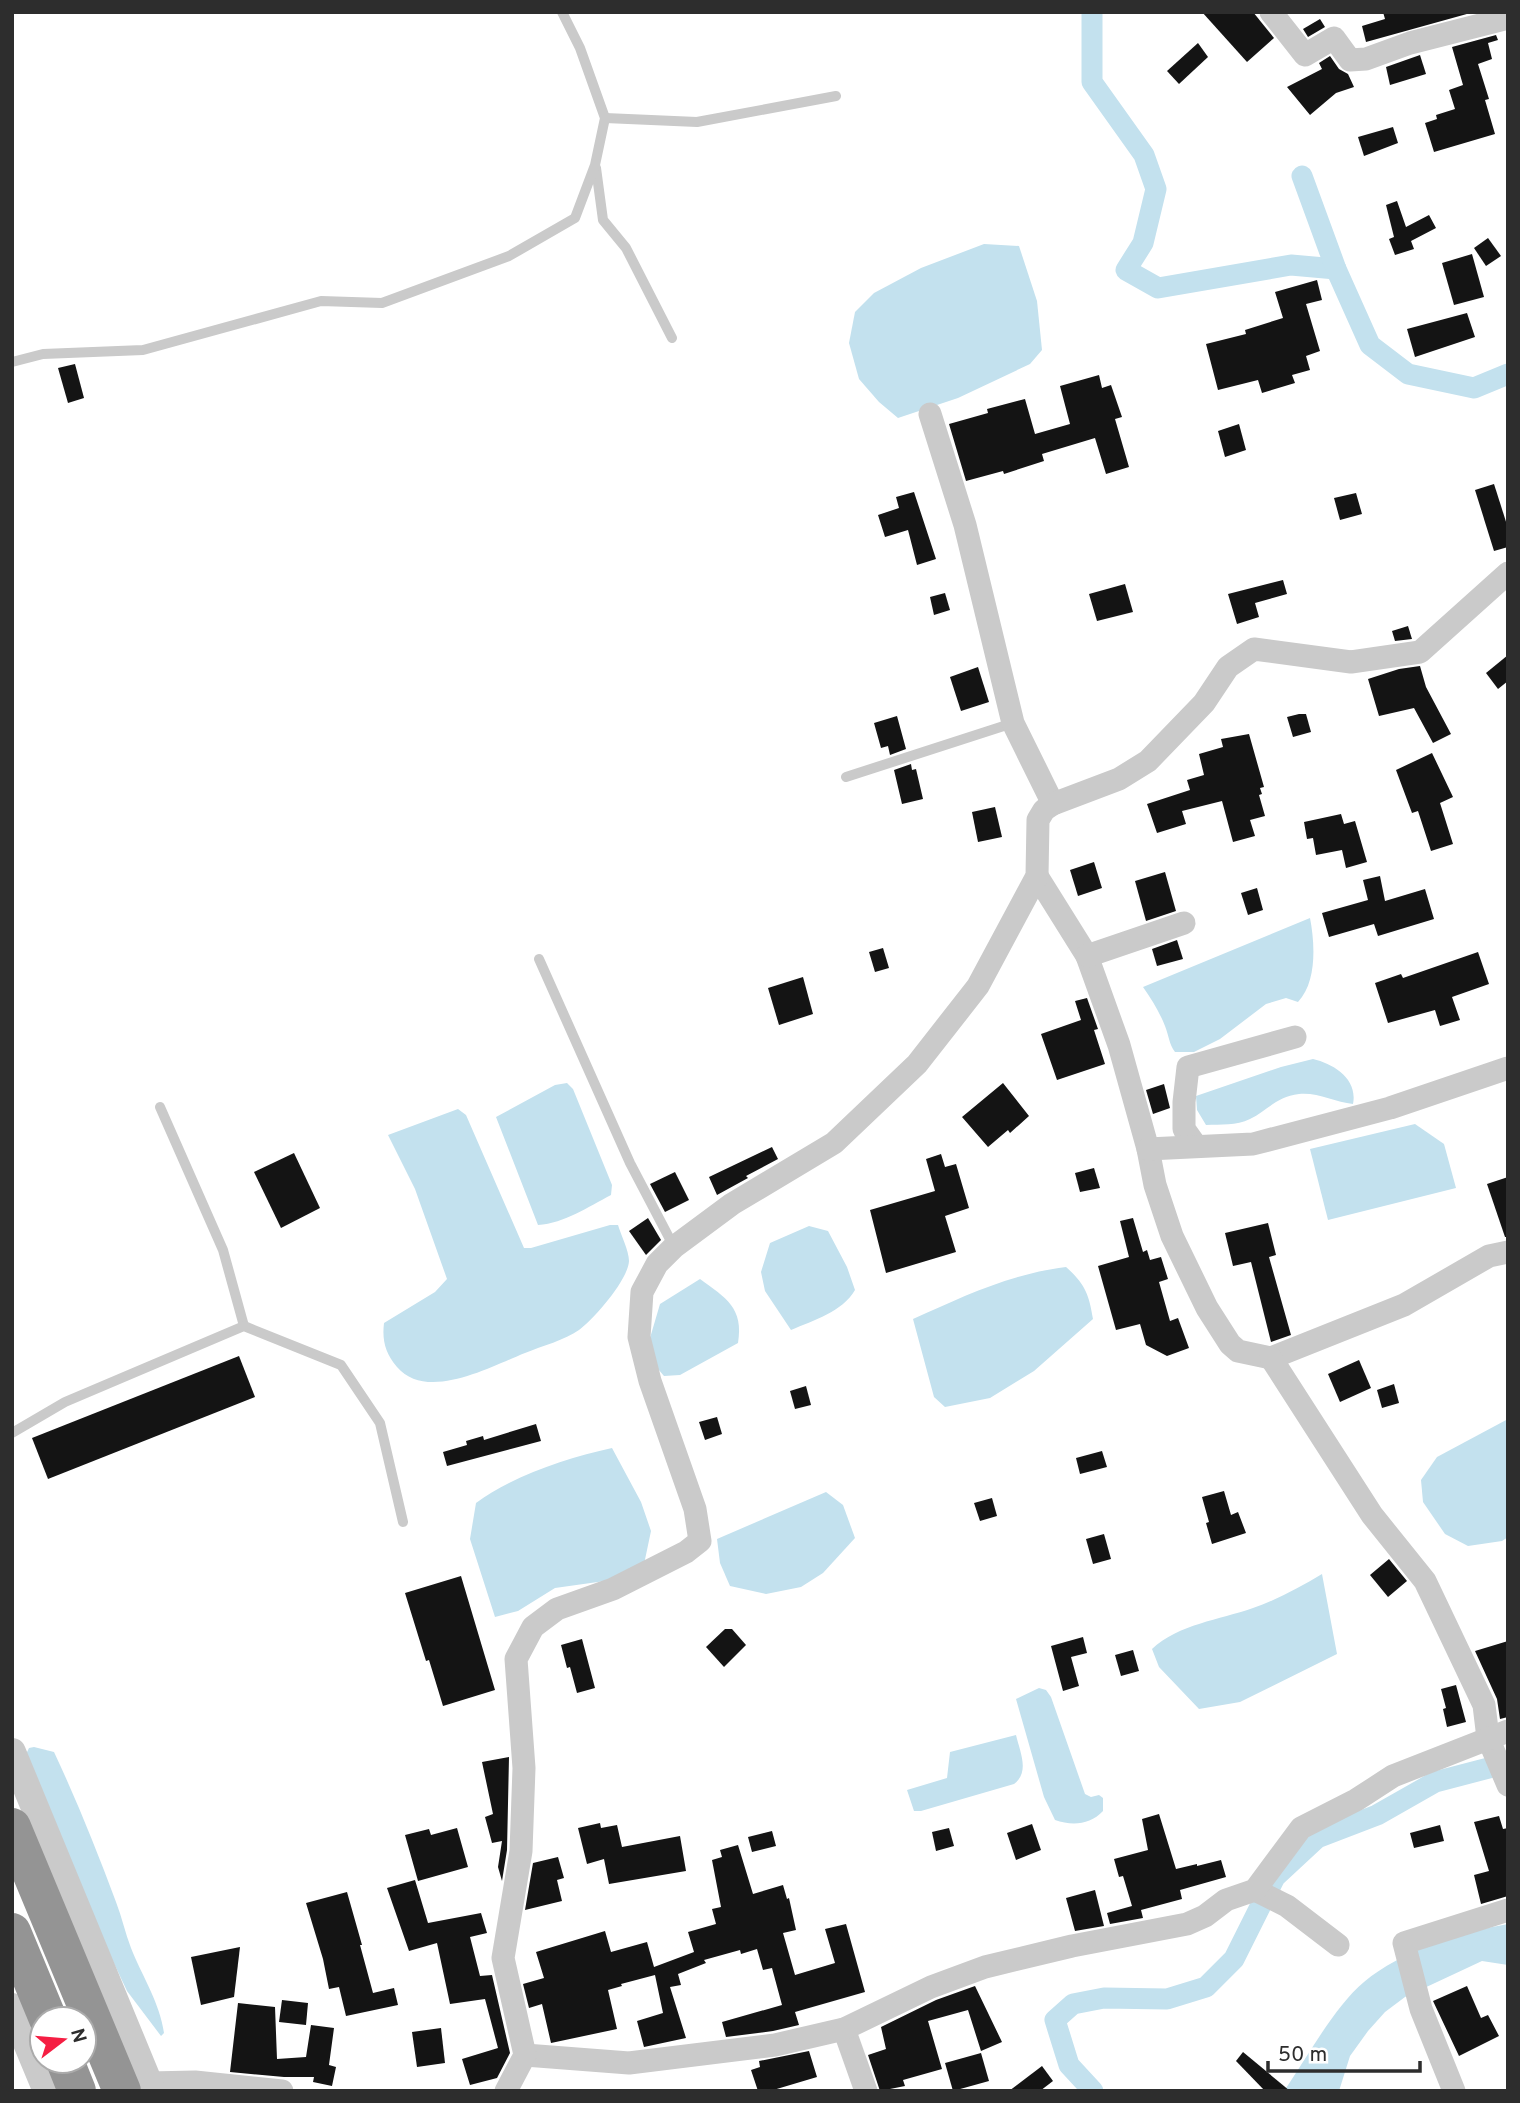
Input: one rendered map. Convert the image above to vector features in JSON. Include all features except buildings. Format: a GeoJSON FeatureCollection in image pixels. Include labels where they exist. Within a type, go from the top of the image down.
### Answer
{"type":"FeatureCollection","features":[{"type":"Feature","properties":{"kind":"highway"},"geometry":{"type":"LineString","coordinates":[[12,1827],[141,2088]]}},
{"type":"Feature","properties":{"kind":"highway"},"geometry":{"type":"LineString","coordinates":[[12,1932],[42,2005]]}},
{"type":"Feature","properties":{"kind":"street"},"geometry":{"type":"LineString","coordinates":[[1271,12],[1305,55],[1335,38],[1350,60],[1366,60],[1410,43],[1508,18]]}},
{"type":"Feature","properties":{"kind":"street"},"geometry":{"type":"LineString","coordinates":[[930,414],[965,524],[1013,723],[1053,804]]}},
{"type":"Feature","properties":{"kind":"street"},"geometry":{"type":"LineString","coordinates":[[506,2091],[524,2055],[503,1958],[521,1851],[524,1768],[516,1659],[533,1627],[556,1609],[612,1589],[686,1552],[700,1541],[695,1509],[650,1381],[639,1337],[642,1292],[657,1264],[674,1247],[732,1204],[834,1143],[917,1064],[978,986],[1037,876],[1038,820],[1044,810],[1053,804],[1119,779],[1148,761],[1203,703],[1228,667],[1254,649],[1351,662],[1420,652],[1508,573]]}},
{"type":"Feature","properties":{"kind":"street"},"geometry":{"type":"LineString","coordinates":[[1037,876],[1087,956],[1119,1045],[1148,1149],[1155,1185],[1172,1237],[1207,1308],[1237,1351],[1271,1358],[1404,1306],[1489,1256],[1508,1252]]}},
{"type":"Feature","properties":{"kind":"street"},"geometry":{"type":"LineString","coordinates":[[1087,956],[1184,922]]}},
{"type":"Feature","properties":{"kind":"street"},"geometry":{"type":"LineString","coordinates":[[1196,1146],[1184,1129],[1188,1067],[1295,1037]]}},
{"type":"Feature","properties":{"kind":"street"},"geometry":{"type":"LineString","coordinates":[[1148,1149],[1254,1144],[1390,1108],[1508,1068]]}},
{"type":"Feature","properties":{"kind":"street"},"geometry":{"type":"LineString","coordinates":[[1271,1358],[1373,1515],[1424,1581],[1498,1735],[1508,1785]]}},
{"type":"Feature","properties":{"kind":"street"},"geometry":{"type":"LineString","coordinates":[[524,2055],[629,2063],[775,2045],[844,2029],[930,1987],[985,1967],[1072,1946],[1187,1924],[1205,1916],[1226,1900],[1255,1890],[1301,1828],[1356,1800],[1393,1776],[1498,1735]]}},
{"type":"Feature","properties":{"kind":"street"},"geometry":{"type":"LineString","coordinates":[[12,1752],[141,2088],[195,2082],[282,2091]]}},
{"type":"Feature","properties":{"kind":"street"},"geometry":{"type":"LineString","coordinates":[[1255,1890],[1287,1906],[1338,1945]]}},
{"type":"Feature","properties":{"kind":"street"},"geometry":{"type":"LineString","coordinates":[[1454,2091],[1421,2009],[1404,1943],[1508,1910]]}},
{"type":"Feature","properties":{"kind":"street"},"geometry":{"type":"LineString","coordinates":[[12,2007],[47,2091]]}},
{"type":"Feature","properties":{"kind":"street"},"geometry":{"type":"LineString","coordinates":[[844,2029],[866,2091]]}},
{"type":"Feature","properties":{"kind":"lane"},"geometry":{"type":"LineString","coordinates":[[12,362],[43,354],[144,350],[321,301],[382,303],[509,256],[575,218],[596,165],[605,118],[580,48],[562,12]]}},
{"type":"Feature","properties":{"kind":"lane"},"geometry":{"type":"LineString","coordinates":[[605,118],[697,122],[836,96]]}},
{"type":"Feature","properties":{"kind":"lane"},"geometry":{"type":"LineString","coordinates":[[596,165],[603,220],[626,248],[672,338]]}},
{"type":"Feature","properties":{"kind":"lane"},"geometry":{"type":"LineString","coordinates":[[846,777],[1013,723]]}},
{"type":"Feature","properties":{"kind":"lane"},"geometry":{"type":"LineString","coordinates":[[539,959],[630,1163],[674,1247]]}},
{"type":"Feature","properties":{"kind":"lane"},"geometry":{"type":"LineString","coordinates":[[160,1107],[223,1250],[244,1326]]}},
{"type":"Feature","properties":{"kind":"lane"},"geometry":{"type":"LineString","coordinates":[[12,1433],[65,1402],[244,1326],[341,1365],[380,1423],[403,1522]]}},
{"type":"Feature","properties":{"kind":"water"},"geometry":{"type":"Polygon","coordinates":[[[984,244],[1019,246],[1037,301],[1042,350],[1030,364],[958,398],[898,418],[879,402],[859,379],[849,343],[855,312],[874,293],[921,268],[984,244]]]}},
{"type":"Feature","properties":{"kind":"water"},"geometry":{"type":"Polygon","coordinates":[[[1310,918],[1313,962],[1309,984],[1298,1002],[1286,998],[1266,1004],[1220,1039],[1194,1052],[1175,1052],[1160,1015],[1143,987],[1310,918]]]}},
{"type":"Feature","properties":{"kind":"water"},"geometry":{"type":"Polygon","coordinates":[[[1313,1059],[1343,1074],[1352,1087],[1353,1104],[1312,1094],[1299,1094],[1278,1101],[1245,1121],[1223,1125],[1206,1125],[1197,1110],[1196,1096],[1313,1059]]]}},
{"type":"Feature","properties":{"kind":"water"},"geometry":{"type":"Polygon","coordinates":[[[567,1083],[573,1089],[612,1185],[611,1195],[567,1218],[538,1225],[496,1117],[555,1085],[567,1083]]]}},
{"type":"Feature","properties":{"kind":"water"},"geometry":{"type":"Polygon","coordinates":[[[458,1109],[466,1115],[524,1248],[618,1225],[629,1261],[623,1278],[609,1298],[593,1317],[573,1334],[477,1373],[441,1382],[425,1382],[410,1377],[393,1362],[385,1346],[384,1323],[435,1292],[447,1279],[415,1189],[388,1135],[458,1109]]]}},
{"type":"Feature","properties":{"kind":"water"},"geometry":{"type":"Polygon","coordinates":[[[1415,1124],[1444,1144],[1456,1188],[1328,1220],[1310,1149],[1415,1124]]]}},
{"type":"Feature","properties":{"kind":"water"},"geometry":{"type":"Polygon","coordinates":[[[809,1226],[828,1231],[847,1267],[855,1290],[835,1310],[791,1330],[765,1291],[761,1272],[770,1243],[809,1226]]]}},
{"type":"Feature","properties":{"kind":"water"},"geometry":{"type":"Polygon","coordinates":[[[1066,1267],[1085,1290],[1093,1319],[1034,1371],[990,1398],[945,1407],[934,1397],[913,1319],[1006,1280],[1066,1267]]]}},
{"type":"Feature","properties":{"kind":"water"},"geometry":{"type":"Polygon","coordinates":[[[700,1279],[731,1305],[738,1321],[738,1343],[680,1375],[664,1376],[653,1363],[650,1338],[660,1304],[700,1279]]]}},
{"type":"Feature","properties":{"kind":"water"},"geometry":{"type":"Polygon","coordinates":[[[1508,1419],[1508,1537],[1502,1541],[1468,1546],[1445,1534],[1423,1502],[1421,1480],[1437,1457],[1508,1419]]]}},
{"type":"Feature","properties":{"kind":"water"},"geometry":{"type":"Polygon","coordinates":[[[612,1448],[641,1502],[651,1531],[643,1569],[612,1580],[555,1588],[518,1611],[495,1617],[470,1539],[476,1503],[506,1484],[541,1469],[612,1448]]]}},
{"type":"Feature","properties":{"kind":"water"},"geometry":{"type":"Polygon","coordinates":[[[826,1492],[843,1505],[855,1538],[823,1573],[801,1587],[766,1594],[730,1586],[720,1563],[717,1539],[826,1492]]]}},
{"type":"Feature","properties":{"kind":"water"},"geometry":{"type":"Polygon","coordinates":[[[1322,1574],[1337,1654],[1240,1702],[1199,1709],[1159,1667],[1152,1649],[1174,1634],[1262,1605],[1322,1574]]]}},
{"type":"Feature","properties":{"kind":"water"},"geometry":{"type":"Polygon","coordinates":[[[1039,1688],[1046,1690],[1051,1697],[1085,1794],[1103,1798],[1103,1811],[1087,1822],[1068,1823],[1055,1820],[1044,1797],[1016,1699],[1039,1688]]]}},
{"type":"Feature","properties":{"kind":"water"},"geometry":{"type":"Polygon","coordinates":[[[1016,1735],[1023,1768],[1014,1784],[914,1811],[907,1790],[947,1778],[950,1752],[1016,1735]]]}},
{"type":"Feature","properties":{"kind":"water"},"geometry":{"type":"Polygon","coordinates":[[[29,1748],[54,1752],[71,1789],[109,1883],[131,1948],[159,2011],[164,2033],[161,2036],[127,1991],[88,1908],[26,1754],[29,1748]]]}},
{"type":"Feature","properties":{"kind":"water"},"geometry":{"type":"Polygon","coordinates":[[[1508,1924],[1508,1965],[1482,1961],[1405,1997],[1385,2012],[1350,2056],[1339,2091],[1284,2091],[1342,2005],[1364,1982],[1396,1961],[1432,1944],[1508,1924]]]}},
{"type":"Feature","properties":{"kind":"waterway"},"geometry":{"type":"LineString","coordinates":[[1092,12],[1092,82],[1144,155],[1156,189],[1143,243],[1126,270],[1158,288],[1291,265],[1336,269]]}},
{"type":"Feature","properties":{"kind":"waterway"},"geometry":{"type":"LineString","coordinates":[[1302,176],[1336,269],[1370,345],[1408,374],[1474,388],[1508,374]]}},
{"type":"Feature","properties":{"kind":"waterway"},"geometry":{"type":"LineString","coordinates":[[1093,2091],[1069,2065],[1055,2020],[1073,2004],[1104,1998],[1167,1999],[1206,1987],[1234,1959],[1275,1877],[1317,1838],[1377,1815],[1435,1782],[1508,1763]]}}]}
